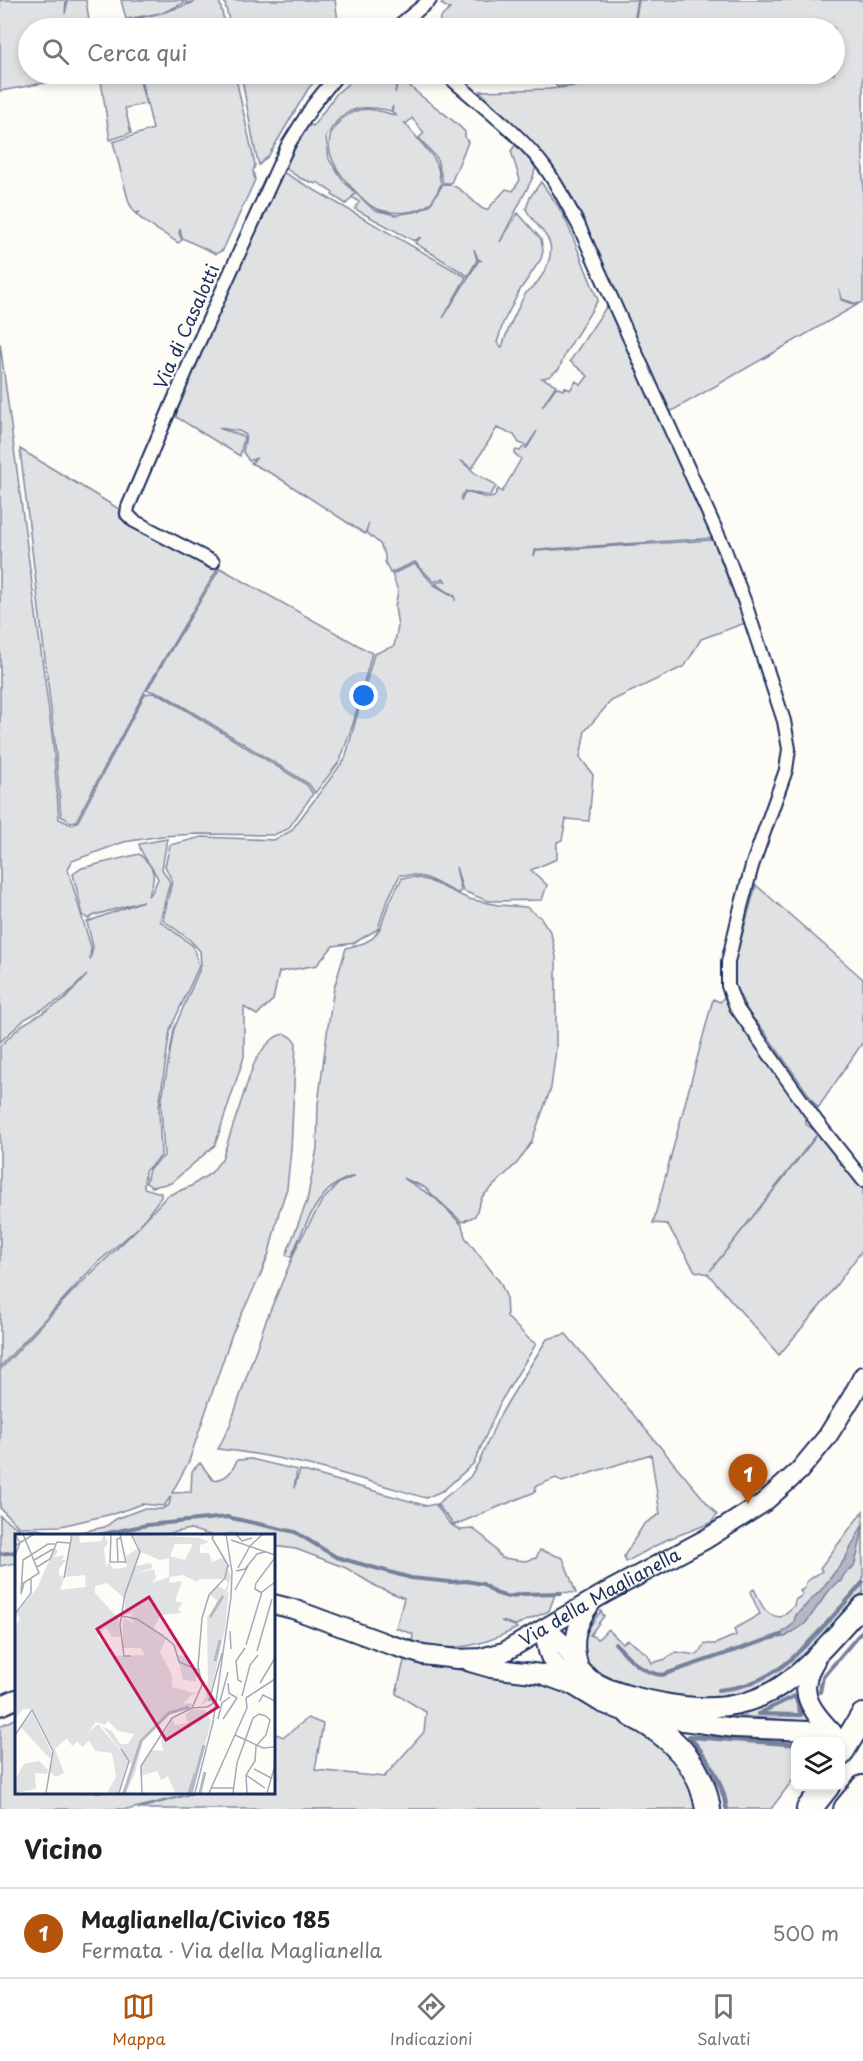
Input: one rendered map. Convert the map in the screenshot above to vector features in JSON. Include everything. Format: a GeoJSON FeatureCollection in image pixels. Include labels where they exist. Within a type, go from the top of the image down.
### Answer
{"type":"FeatureCollection","features":[{"type":"Feature","properties":{"kind":"highway"},"geometry":{"type":"LineString","coordinates":[[631,1714],[664,1732],[685,1755],[700,1781],[708,1809]]}},
{"type":"Feature","properties":{"kind":"highway"},"geometry":{"type":"LineString","coordinates":[[845,1746],[863,1716]]}},
{"type":"Feature","properties":{"kind":"highway"},"geometry":{"type":"LineString","coordinates":[[845,1764],[863,1743]]}},
{"type":"Feature","properties":{"kind":"highway"},"geometry":{"type":"LineString","coordinates":[[846,1809],[863,1788]]}},
{"type":"Feature","properties":{"kind":"highway"},"geometry":{"type":"LineString","coordinates":[[809,1809],[819,1791]]}},
{"type":"Feature","properties":{"kind":"highway"},"geometry":{"type":"LineString","coordinates":[[809,1809],[823,1791]]}},
{"type":"Feature","properties":{"kind":"highway"},"geometry":{"type":"LineString","coordinates":[[857,1809],[863,1803]]}},
{"type":"Feature","properties":{"kind":"main road","name":"Via della Maglianella"},"geometry":{"type":"LineString","coordinates":[[274,1604],[405,1650],[440,1658],[481,1658],[504,1652],[594,1599],[706,1539],[763,1503],[799,1471],[827,1437],[863,1376]]}},
{"type":"Feature","properties":{"kind":"main road"},"geometry":{"type":"LineString","coordinates":[[577,1679],[575,1653],[577,1629],[582,1616],[594,1599]]}},
{"type":"Feature","properties":{"kind":"main road"},"geometry":{"type":"LineString","coordinates":[[457,1659],[491,1668],[594,1682],[632,1696],[679,1706],[715,1708],[741,1704],[768,1694],[789,1681],[863,1605]]}},
{"type":"Feature","properties":{"kind":"main road"},"geometry":{"type":"LineString","coordinates":[[545,1629],[545,1648],[551,1660],[577,1679],[602,1703],[631,1714],[735,1728],[832,1732],[815,1713],[806,1692],[808,1671],[823,1648]]}},
{"type":"Feature","properties":{"kind":"main road"},"geometry":{"type":"LineString","coordinates":[[0,1706],[15,1699]]}},
{"type":"Feature","properties":{"kind":"street"},"geometry":{"type":"LineString","coordinates":[[408,18],[430,0]]}},
{"type":"Feature","properties":{"kind":"street","name":"Via di Casalotti"},"geometry":{"type":"LineString","coordinates":[[213,562],[135,521],[128,516],[127,510],[288,145],[313,105],[330,84]]}},
{"type":"Feature","properties":{"kind":"street"},"geometry":{"type":"LineString","coordinates":[[457,84],[531,152],[546,170],[578,224],[725,550],[740,590],[774,689],[789,748],[786,771],[752,866],[741,907],[728,962],[728,986],[736,1007],[817,1122],[863,1180]]}},
{"type":"Feature","properties":{"kind":"shaded area"},"geometry":{"type":"Polygon","coordinates":[[[0,0],[66,0],[65,14],[68,0],[86,0],[89,18],[18,18],[18,84],[39,84],[0,91],[0,0]]]}},
{"type":"Feature","properties":{"kind":"shaded area"},"geometry":{"type":"Polygon","coordinates":[[[121,0],[182,0],[184,3],[162,13],[195,2],[186,3],[185,0],[219,0],[224,18],[140,18],[161,13],[126,18],[121,0]]]}},
{"type":"Feature","properties":{"kind":"shaded area"},"geometry":{"type":"Polygon","coordinates":[[[224,0],[335,0],[338,18],[228,18],[224,0]]]}},
{"type":"Feature","properties":{"kind":"shaded area"},"geometry":{"type":"Polygon","coordinates":[[[446,0],[638,0],[635,18],[440,18],[450,9],[441,4],[446,0]]]}},
{"type":"Feature","properties":{"kind":"shaded area"},"geometry":{"type":"Polygon","coordinates":[[[639,0],[863,0],[863,302],[857,304],[842,299],[839,288],[841,300],[857,305],[670,412],[571,195],[551,164],[480,91],[549,89],[593,84],[845,84],[845,18],[636,18],[639,0]]]}},
{"type":"Feature","properties":{"kind":"shaded area"},"geometry":{"type":"Polygon","coordinates":[[[102,84],[141,84],[146,104],[125,108],[131,133],[110,140],[102,84]]]}},
{"type":"Feature","properties":{"kind":"shaded area"},"geometry":{"type":"Polygon","coordinates":[[[142,84],[237,84],[255,165],[253,171],[255,180],[223,250],[216,254],[182,238],[180,228],[179,233],[182,240],[178,243],[141,219],[136,214],[140,212],[135,213],[129,203],[113,142],[153,129],[142,84]]]}},
{"type":"Feature","properties":{"kind":"shaded area"},"geometry":{"type":"Polygon","coordinates":[[[243,84],[312,84],[269,155],[259,165],[243,84]]]}},
{"type":"Feature","properties":{"kind":"shaded area"},"geometry":{"type":"Polygon","coordinates":[[[348,84],[396,84],[395,93],[397,84],[408,84],[465,132],[468,142],[451,183],[443,183],[437,158],[419,138],[424,133],[412,118],[406,124],[404,122],[434,158],[441,184],[433,200],[424,207],[403,212],[388,212],[372,206],[351,187],[338,171],[330,154],[329,145],[334,127],[349,114],[369,109],[397,116],[392,112],[393,106],[391,111],[360,108],[346,113],[334,125],[326,137],[329,159],[343,181],[374,210],[396,215],[419,211],[430,205],[443,184],[449,184],[487,210],[506,189],[513,191],[520,180],[511,151],[518,141],[537,163],[533,177],[500,242],[518,213],[541,239],[543,251],[541,259],[520,290],[503,323],[497,343],[502,347],[525,294],[541,277],[549,261],[550,244],[526,209],[530,197],[541,182],[567,223],[598,300],[566,352],[559,369],[548,377],[542,378],[556,385],[542,407],[556,387],[563,390],[565,387],[570,390],[576,381],[581,385],[588,376],[570,361],[609,303],[714,538],[535,550],[534,556],[536,551],[713,540],[745,623],[701,639],[685,666],[611,701],[585,731],[580,757],[593,775],[589,821],[566,819],[562,840],[557,842],[557,859],[531,870],[547,885],[542,900],[488,901],[463,891],[456,867],[461,891],[457,893],[427,878],[400,875],[386,903],[378,929],[354,943],[333,946],[317,965],[279,972],[273,1000],[257,1015],[244,1007],[244,1057],[215,1145],[171,1183],[152,1187],[146,1183],[149,1169],[164,1156],[161,1104],[174,1029],[201,966],[200,951],[190,940],[163,920],[172,881],[165,866],[170,845],[202,837],[274,840],[291,831],[345,759],[374,654],[394,646],[398,626],[395,607],[398,591],[392,574],[415,564],[434,585],[455,597],[435,584],[443,580],[446,582],[443,578],[434,582],[415,562],[390,573],[380,544],[366,532],[369,523],[365,534],[276,476],[251,463],[257,458],[249,461],[243,452],[246,435],[239,431],[219,428],[244,437],[240,456],[176,417],[193,369],[283,172],[466,277],[443,318],[479,260],[482,261],[478,259],[474,249],[477,260],[468,276],[415,243],[421,237],[414,241],[355,209],[359,202],[352,197],[346,204],[317,182],[316,184],[300,178],[285,168],[308,124],[313,126],[337,93],[348,84]],[[497,428],[472,468],[460,460],[496,487],[489,496],[465,491],[461,501],[465,492],[488,498],[494,497],[498,489],[502,492],[521,459],[514,453],[523,447],[527,448],[537,431],[527,446],[519,443],[514,435],[497,428]]]}},
{"type":"Feature","properties":{"kind":"shaded area"},"geometry":{"type":"Polygon","coordinates":[[[555,84],[588,84],[557,87],[555,84]]]}},
{"type":"Feature","properties":{"kind":"shaded area"},"geometry":{"type":"Polygon","coordinates":[[[0,343],[53,742],[59,819],[72,825],[78,821],[145,694],[153,693],[163,696],[307,785],[313,794],[288,829],[273,835],[198,834],[161,836],[124,842],[72,861],[68,870],[91,947],[90,960],[93,947],[87,922],[143,901],[88,919],[83,915],[73,874],[82,868],[139,854],[152,869],[153,878],[148,896],[158,879],[139,844],[167,839],[162,869],[170,882],[160,921],[193,946],[199,966],[170,1030],[159,1107],[161,1156],[145,1171],[144,1188],[161,1193],[161,1197],[140,1225],[167,1196],[191,1186],[211,1173],[222,1159],[253,1066],[271,1040],[284,1034],[290,1036],[296,1043],[287,1188],[269,1253],[232,1334],[189,1461],[172,1493],[191,1492],[192,1471],[200,1463],[213,1480],[228,1474],[237,1460],[251,1459],[297,1470],[294,1488],[300,1470],[427,1506],[435,1504],[450,1524],[460,1530],[473,1529],[484,1537],[502,1558],[525,1561],[536,1558],[540,1550],[563,1558],[576,1593],[556,1592],[549,1611],[516,1625],[501,1621],[517,1628],[504,1635],[478,1644],[440,1647],[412,1642],[413,1634],[396,1628],[404,1598],[377,1587],[346,1568],[296,1549],[274,1546],[274,1534],[206,1534],[190,1529],[166,1534],[70,1534],[105,1527],[116,1519],[142,1509],[162,1509],[169,1505],[171,1496],[164,1506],[142,1504],[116,1513],[61,1526],[19,1527],[0,1508],[0,1370],[72,1292],[140,1226],[97,1263],[0,1367],[0,1046],[22,1025],[64,1000],[87,975],[63,998],[25,1019],[0,1042],[0,343]]]}},
{"type":"Feature","properties":{"kind":"shaded area"},"geometry":{"type":"Polygon","coordinates":[[[20,449],[119,509],[120,518],[210,569],[218,568],[145,691],[76,821],[71,822],[61,816],[55,743],[20,449]]]}},
{"type":"Feature","properties":{"kind":"shaded area"},"geometry":{"type":"Polygon","coordinates":[[[220,568],[372,653],[353,724],[340,761],[315,793],[309,784],[163,694],[147,690],[220,568]]]}},
{"type":"Feature","properties":{"kind":"shaded area"},"geometry":{"type":"Polygon","coordinates":[[[414,877],[427,880],[469,899],[498,905],[526,907],[541,918],[551,933],[556,957],[556,1049],[551,1088],[531,1143],[518,1162],[482,1197],[475,1216],[462,1222],[424,1187],[403,1178],[434,1197],[462,1225],[465,1237],[500,1282],[506,1296],[507,1317],[536,1344],[501,1401],[474,1463],[444,1490],[426,1498],[298,1462],[218,1449],[230,1425],[265,1323],[298,1244],[322,1201],[339,1183],[355,1176],[342,1180],[323,1197],[308,1220],[291,1257],[286,1255],[307,1201],[317,1148],[318,1104],[328,1026],[334,988],[346,948],[373,938],[381,927],[388,905],[402,878],[414,877]]]}},
{"type":"Feature","properties":{"kind":"shaded area"},"geometry":{"type":"Polygon","coordinates":[[[756,885],[863,979],[863,1042],[818,1108],[764,1031],[750,1015],[736,988],[733,968],[756,885]]]}},
{"type":"Feature","properties":{"kind":"shaded area"},"geometry":{"type":"Polygon","coordinates":[[[726,995],[806,1110],[806,1124],[818,1133],[710,1271],[819,1133],[863,1185],[863,1249],[826,1299],[779,1355],[708,1274],[695,1271],[667,1224],[653,1223],[713,999],[720,1002],[726,995]]]}},
{"type":"Feature","properties":{"kind":"shaded area"},"geometry":{"type":"Polygon","coordinates":[[[566,1334],[717,1515],[711,1523],[666,1540],[626,1562],[624,1556],[644,1524],[660,1514],[651,1454],[562,1482],[556,1478],[536,1486],[535,1492],[454,1525],[437,1504],[470,1477],[498,1419],[547,1339],[566,1334]]]}},
{"type":"Feature","properties":{"kind":"shaded area"},"geometry":{"type":"Polygon","coordinates":[[[863,1511],[863,1592],[797,1662],[775,1679],[738,1696],[733,1694],[704,1697],[672,1694],[616,1680],[589,1663],[583,1653],[585,1636],[601,1611],[604,1616],[590,1635],[598,1639],[608,1629],[622,1643],[628,1640],[648,1655],[652,1663],[666,1659],[676,1652],[697,1655],[705,1644],[715,1644],[736,1635],[734,1629],[760,1614],[750,1592],[754,1589],[767,1612],[781,1617],[794,1606],[795,1600],[803,1595],[800,1591],[805,1588],[806,1582],[822,1571],[820,1568],[863,1511]]]}},
{"type":"Feature","properties":{"kind":"shaded area"},"geometry":{"type":"Polygon","coordinates":[[[0,1516],[22,1531],[36,1529],[60,1534],[15,1534],[15,1563],[0,1566],[0,1516]]]}},
{"type":"Feature","properties":{"kind":"shaded area"},"geometry":{"type":"Polygon","coordinates":[[[863,1524],[853,1567],[828,1592],[805,1624],[785,1637],[779,1638],[778,1636],[793,1624],[796,1615],[821,1590],[845,1559],[863,1524]]]}},
{"type":"Feature","properties":{"kind":"shaded area"},"geometry":{"type":"Polygon","coordinates":[[[405,1657],[489,1677],[535,1678],[609,1712],[677,1754],[701,1809],[138,1809],[190,1794],[274,1794],[274,1733],[284,1737],[308,1718],[323,1724],[315,1770],[384,1777],[424,1732],[426,1712],[396,1694],[405,1657]]]}},
{"type":"Feature","properties":{"kind":"shaded area"},"geometry":{"type":"Polygon","coordinates":[[[799,1684],[814,1722],[725,1715],[764,1704],[799,1684]]]}},
{"type":"Feature","properties":{"kind":"shaded area"},"geometry":{"type":"Polygon","coordinates":[[[15,1718],[15,1794],[190,1794],[131,1809],[0,1809],[0,1726],[15,1718]]]}},
{"type":"Feature","properties":{"kind":"shaded area"},"geometry":{"type":"Polygon","coordinates":[[[685,1738],[791,1746],[791,1782],[771,1809],[725,1809],[723,1798],[711,1770],[685,1738]]]}},
{"type":"Feature","properties":{"kind":"waterway"},"geometry":{"type":"LineString","coordinates":[[103,1534],[147,1525],[227,1517],[295,1532],[336,1557],[411,1578],[483,1584],[495,1593],[508,1597],[522,1594],[561,1593]]}},
{"type":"Feature","properties":{"kind":"waterway"},"geometry":{"type":"LineString","coordinates":[[0,1554],[15,1552]]}},
{"type":"Feature","properties":{"kind":"waterway"},"geometry":{"type":"LineString","coordinates":[[718,1690],[751,1683],[779,1669],[814,1637],[863,1582]]}},
{"type":"Feature","properties":{"kind":"waterway"},"geometry":{"type":"LineString","coordinates":[[820,1692],[823,1677],[863,1630]]}},
{"type":"Feature","properties":{"kind":"waterway"},"geometry":{"type":"LineString","coordinates":[[615,1643],[642,1668],[662,1675],[781,1635]]}},
{"type":"Feature","properties":{"kind":"waterway"},"geometry":{"type":"LineString","coordinates":[[800,1715],[758,1714],[795,1696],[801,1715]]}},
{"type":"Feature","properties":{"kind":"waterway"},"geometry":{"type":"LineString","coordinates":[[727,1809],[722,1788],[714,1770],[689,1736],[791,1744]]}},
{"type":"Feature","properties":{"kind":"place","name":"Maglianella/Civico 185"},"geometry":{"type":"Point","coordinates":[748,1504]}}]}
